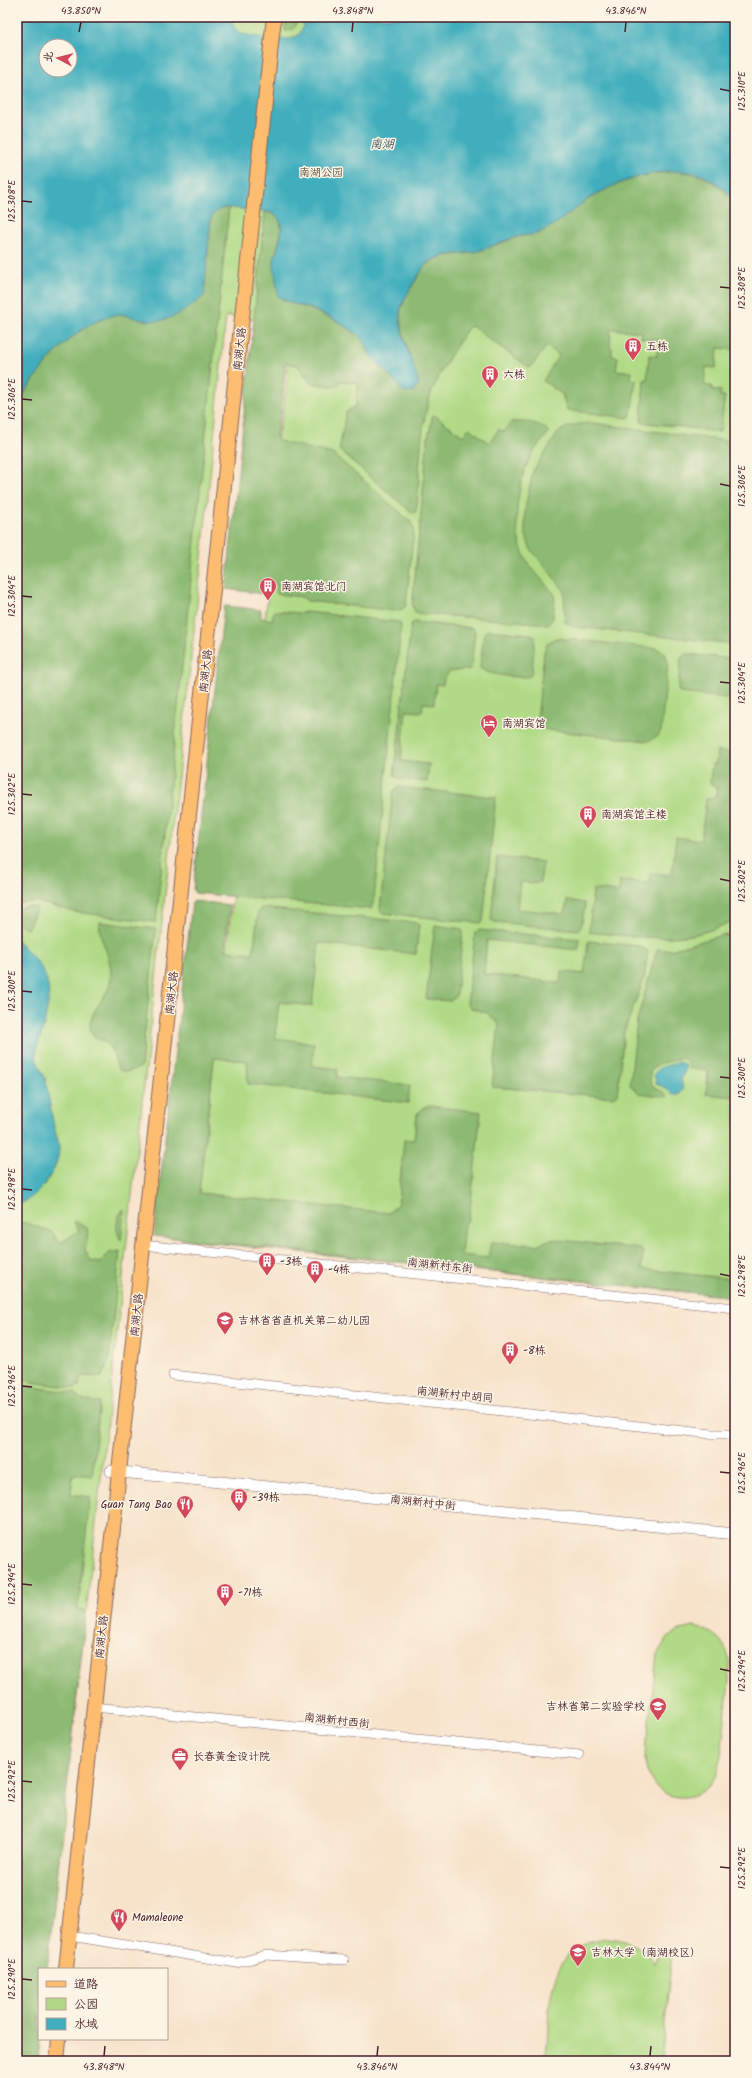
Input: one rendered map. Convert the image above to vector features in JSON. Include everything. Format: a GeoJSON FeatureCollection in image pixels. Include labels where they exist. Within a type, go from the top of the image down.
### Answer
{"type":"FeatureCollection","features":[{"type":"Feature","properties":{"kind":"main road","name":"南湖大路"},"geometry":{"type":"LineString","coordinates":[[57,1968],[143,1245],[269,18]]}},
{"type":"Feature","properties":{"kind":"main road","name":"南湖大路"},"geometry":{"type":"LineString","coordinates":[[66,1968],[94,1707],[115,1472],[248,222]]}},
{"type":"Feature","properties":{"kind":"main road"},"geometry":{"type":"LineString","coordinates":[[48,2061],[50,2040]]}},
{"type":"Feature","properties":{"kind":"main road"},"geometry":{"type":"LineString","coordinates":[[57,2061],[59,2040]]}},
{"type":"Feature","properties":{"kind":"street","name":"南湖新村东街"},"geometry":{"type":"LineString","coordinates":[[143,1245],[735,1308]]}},
{"type":"Feature","properties":{"kind":"street","name":"南湖新村中胡同"},"geometry":{"type":"LineString","coordinates":[[173,1375],[712,1434],[735,1434]]}},
{"type":"Feature","properties":{"kind":"street","name":"南湖新村中街"},"geometry":{"type":"LineString","coordinates":[[115,1472],[735,1534]]}},
{"type":"Feature","properties":{"kind":"street","name":"南湖新村西街"},"geometry":{"type":"LineString","coordinates":[[94,1707],[579,1755]]}},
{"type":"Feature","properties":{"kind":"street"},"geometry":{"type":"LineString","coordinates":[[70,1936],[237,1962],[266,1955],[344,1960]]}},
{"type":"Feature","properties":{"kind":"green space","name":"南湖公园"},"geometry":{"type":"Polygon","coordinates":[[[17,17],[735,17],[735,1297],[193,1241],[269,584],[261,542],[271,461],[283,414],[294,324],[226,316],[201,567],[47,1968],[38,1968],[38,2040],[40,2040],[38,2061],[17,2061],[17,17]]]}},
{"type":"Feature","properties":{"kind":"green space"},"geometry":{"type":"Polygon","coordinates":[[[287,17],[298,17],[296,25],[293,29],[285,31],[287,17]]]}},
{"type":"Feature","properties":{"kind":"green space"},"geometry":{"type":"Polygon","coordinates":[[[677,171],[702,177],[715,183],[735,200],[735,350],[718,348],[716,368],[706,367],[704,385],[712,386],[712,390],[721,391],[720,396],[725,396],[720,432],[641,422],[644,380],[647,380],[649,355],[657,356],[658,340],[641,338],[642,332],[611,329],[610,347],[612,348],[612,356],[618,357],[616,370],[632,372],[631,379],[636,380],[631,414],[629,418],[567,410],[562,394],[543,381],[559,355],[547,346],[530,368],[471,326],[467,329],[446,363],[436,381],[429,400],[423,426],[417,507],[415,513],[411,512],[339,450],[346,412],[356,406],[358,383],[341,381],[336,387],[310,383],[298,365],[286,363],[281,413],[276,436],[279,441],[333,454],[411,522],[414,529],[406,606],[403,609],[396,611],[307,601],[302,597],[276,594],[277,584],[264,583],[263,594],[226,589],[265,212],[274,215],[279,219],[281,226],[281,233],[274,264],[276,278],[283,300],[319,313],[347,327],[358,335],[365,343],[368,352],[391,376],[398,386],[419,385],[403,333],[400,311],[407,294],[425,265],[443,256],[476,252],[520,236],[535,234],[592,197],[614,185],[645,175],[677,171]]]}},
{"type":"Feature","properties":{"kind":"green space"},"geometry":{"type":"Polygon","coordinates":[[[229,207],[156,922],[75,912],[37,902],[17,903],[17,404],[46,363],[58,350],[83,329],[114,315],[125,315],[144,320],[209,240],[211,218],[215,211],[229,207]]]}},
{"type":"Feature","properties":{"kind":"green space"},"geometry":{"type":"Polygon","coordinates":[[[433,414],[463,436],[469,428],[489,443],[499,429],[504,432],[511,422],[536,424],[545,428],[549,432],[528,462],[518,498],[517,511],[518,536],[521,548],[533,569],[555,595],[553,619],[548,624],[416,613],[412,606],[428,438],[433,414]]]}},
{"type":"Feature","properties":{"kind":"green space"},"geometry":{"type":"Polygon","coordinates":[[[592,423],[735,442],[735,644],[574,627],[565,622],[564,590],[530,548],[525,532],[525,510],[533,471],[558,433],[570,426],[592,423]]]}},
{"type":"Feature","properties":{"kind":"green space"},"geometry":{"type":"Polygon","coordinates":[[[224,607],[261,610],[261,618],[272,620],[274,611],[306,612],[399,622],[401,625],[374,899],[371,909],[195,893],[193,890],[224,607]]]}},
{"type":"Feature","properties":{"kind":"green space"},"geometry":{"type":"Polygon","coordinates":[[[414,622],[473,628],[475,631],[471,668],[468,670],[450,671],[444,678],[443,685],[436,684],[434,704],[423,703],[422,712],[406,711],[401,761],[429,764],[427,782],[399,779],[394,775],[411,624],[414,622]]]}},
{"type":"Feature","properties":{"kind":"green space"},"geometry":{"type":"Polygon","coordinates":[[[488,630],[531,634],[535,636],[532,671],[530,676],[504,676],[490,673],[480,668],[484,633],[488,630]]]}},
{"type":"Feature","properties":{"kind":"green space"},"geometry":{"type":"Polygon","coordinates":[[[555,638],[656,648],[665,653],[668,662],[661,731],[658,736],[648,741],[547,730],[540,727],[537,720],[544,652],[547,644],[555,638]]]}},
{"type":"Feature","properties":{"kind":"green space"},"geometry":{"type":"Polygon","coordinates":[[[686,654],[735,659],[735,699],[680,693],[678,690],[681,658],[686,654]]]}},
{"type":"Feature","properties":{"kind":"green space"},"geometry":{"type":"Polygon","coordinates":[[[717,751],[735,753],[735,919],[718,928],[700,933],[664,938],[589,932],[593,889],[619,892],[620,881],[650,883],[651,873],[672,875],[676,837],[701,840],[706,799],[711,799],[716,796],[717,788],[710,783],[712,764],[716,765],[717,751]]]}},
{"type":"Feature","properties":{"kind":"green space"},"geometry":{"type":"Polygon","coordinates":[[[398,787],[496,797],[483,921],[480,923],[383,913],[380,909],[393,791],[398,787]]]}},
{"type":"Feature","properties":{"kind":"green space"},"geometry":{"type":"Polygon","coordinates":[[[497,857],[543,862],[540,882],[520,882],[517,909],[565,914],[567,900],[584,903],[585,907],[581,927],[578,930],[495,922],[491,920],[497,857]]]}},
{"type":"Feature","properties":{"kind":"green space"},"geometry":{"type":"Polygon","coordinates":[[[194,901],[230,905],[225,950],[253,953],[258,912],[261,908],[418,923],[419,925],[416,954],[319,943],[312,1006],[279,1002],[275,1038],[314,1043],[312,1066],[338,1069],[337,1077],[410,1085],[408,1103],[248,1084],[247,1061],[214,1058],[199,1193],[389,1213],[398,1203],[404,1140],[414,1140],[417,1114],[423,1108],[430,1106],[481,1112],[469,1219],[464,1225],[461,1255],[488,1258],[491,1242],[537,1245],[551,1239],[641,1249],[643,1253],[641,1269],[735,1279],[735,1297],[154,1236],[192,903],[194,901]]]}},
{"type":"Feature","properties":{"kind":"green space"},"geometry":{"type":"Polygon","coordinates":[[[24,907],[37,907],[27,930],[17,921],[17,909],[24,907]]]}},
{"type":"Feature","properties":{"kind":"green space"},"geometry":{"type":"Polygon","coordinates":[[[100,922],[156,929],[141,1067],[130,1071],[123,1072],[119,1070],[111,1049],[105,1042],[94,1037],[91,1030],[90,1023],[92,1016],[108,990],[111,974],[108,957],[101,936],[100,922]]]}},
{"type":"Feature","properties":{"kind":"green space"},"geometry":{"type":"Polygon","coordinates":[[[435,925],[461,929],[463,931],[456,996],[450,1001],[426,999],[435,925]]]}},
{"type":"Feature","properties":{"kind":"green space"},"geometry":{"type":"Polygon","coordinates":[[[478,930],[580,939],[578,950],[487,940],[484,974],[560,983],[561,971],[584,974],[588,942],[590,941],[639,946],[648,951],[644,979],[624,1032],[617,1095],[612,1097],[492,1087],[499,1024],[487,1013],[471,1008],[467,1003],[475,933],[478,930]]]}},
{"type":"Feature","properties":{"kind":"green space"},"geometry":{"type":"Polygon","coordinates":[[[723,935],[735,937],[735,1083],[733,1097],[706,1094],[708,1071],[690,1069],[687,1061],[681,1058],[657,1065],[650,1072],[650,1080],[653,1086],[666,1094],[668,1097],[639,1093],[630,1085],[637,1021],[657,949],[670,950],[723,935]]]}},
{"type":"Feature","properties":{"kind":"green space"},"geometry":{"type":"Polygon","coordinates":[[[124,1209],[121,1240],[117,1232],[117,1223],[121,1212],[124,1209]]]}},
{"type":"Feature","properties":{"kind":"green space"},"geometry":{"type":"Polygon","coordinates":[[[77,1221],[87,1228],[88,1234],[85,1250],[91,1261],[100,1263],[109,1253],[120,1251],[109,1360],[102,1377],[84,1376],[80,1378],[79,1386],[74,1388],[17,1380],[17,1222],[26,1223],[52,1232],[60,1243],[79,1231],[74,1222],[77,1221]]]}},
{"type":"Feature","properties":{"kind":"green space"},"geometry":{"type":"Polygon","coordinates":[[[17,1385],[75,1393],[83,1400],[100,1402],[92,1476],[73,1474],[71,1494],[90,1497],[78,1609],[86,1611],[47,1968],[38,1968],[38,2040],[40,2040],[37,2061],[17,2061],[17,1385]]]}},
{"type":"Feature","properties":{"kind":"green space"},"geometry":{"type":"Polygon","coordinates":[[[693,1627],[708,1632],[720,1640],[727,1653],[730,1669],[718,1772],[709,1786],[702,1791],[695,1795],[679,1797],[658,1789],[647,1771],[645,1756],[657,1654],[668,1637],[680,1630],[693,1627]]]}},
{"type":"Feature","properties":{"kind":"green space"},"geometry":{"type":"Polygon","coordinates":[[[610,1938],[624,1941],[636,1946],[646,1953],[655,1964],[657,1953],[672,1954],[661,2061],[546,2061],[550,2001],[554,1982],[561,1965],[572,1951],[588,1942],[610,1938]]]}},
{"type":"Feature","properties":{"kind":"water","name":"南湖"},"geometry":{"type":"Polygon","coordinates":[[[17,17],[231,17],[236,30],[240,33],[258,37],[289,39],[299,35],[303,26],[304,17],[735,17],[735,200],[713,181],[704,176],[691,172],[661,172],[646,175],[616,185],[591,197],[544,231],[536,234],[515,237],[478,251],[442,256],[429,262],[424,267],[410,289],[403,302],[400,312],[402,331],[419,385],[413,392],[405,393],[368,352],[367,346],[363,340],[349,328],[313,310],[282,299],[278,296],[274,263],[281,237],[281,224],[273,214],[258,210],[227,208],[220,209],[211,218],[204,296],[176,315],[161,320],[153,321],[118,314],[98,321],[83,329],[70,339],[46,363],[17,404],[17,17]]]}},
{"type":"Feature","properties":{"kind":"water"},"geometry":{"type":"Polygon","coordinates":[[[17,940],[37,962],[47,980],[49,990],[48,1000],[43,1029],[36,1055],[48,1090],[59,1147],[58,1158],[51,1175],[32,1197],[17,1205],[17,940]]]}},
{"type":"Feature","properties":{"kind":"water"},"geometry":{"type":"Polygon","coordinates":[[[679,1062],[684,1064],[686,1069],[681,1079],[683,1089],[679,1095],[674,1095],[657,1084],[654,1074],[660,1068],[679,1062]]]}},
{"type":"Feature","properties":{"kind":"place","name":"五栋"},"geometry":{"type":"Point","coordinates":[633,361]}},
{"type":"Feature","properties":{"kind":"place","name":"六栋"},"geometry":{"type":"Point","coordinates":[490,389]}},
{"type":"Feature","properties":{"kind":"place","name":"南湖宾馆北门"},"geometry":{"type":"Point","coordinates":[268,601]}},
{"type":"Feature","properties":{"kind":"place","name":"南湖宾馆"},"geometry":{"type":"Point","coordinates":[489,738]}},
{"type":"Feature","properties":{"kind":"place","name":"南湖宾馆主楼"},"geometry":{"type":"Point","coordinates":[588,829]}},
{"type":"Feature","properties":{"kind":"place","name":"-3栋"},"geometry":{"type":"Point","coordinates":[267,1276]}},
{"type":"Feature","properties":{"kind":"place","name":"-4栋"},"geometry":{"type":"Point","coordinates":[315,1284]}},
{"type":"Feature","properties":{"kind":"place","name":"吉林省省直机关第二幼儿园"},"geometry":{"type":"Point","coordinates":[225,1335]}},
{"type":"Feature","properties":{"kind":"place","name":"-8栋"},"geometry":{"type":"Point","coordinates":[510,1365]}},
{"type":"Feature","properties":{"kind":"place","name":"-39栋"},"geometry":{"type":"Point","coordinates":[239,1512]}},
{"type":"Feature","properties":{"kind":"place","name":"Guan Tang Bao"},"geometry":{"type":"Point","coordinates":[185,1519]}},
{"type":"Feature","properties":{"kind":"place","name":"-71栋"},"geometry":{"type":"Point","coordinates":[225,1607]}},
{"type":"Feature","properties":{"kind":"place","name":"吉林省第二实验学校"},"geometry":{"type":"Point","coordinates":[658,1721]}},
{"type":"Feature","properties":{"kind":"place","name":"长春黄金设计院"},"geometry":{"type":"Point","coordinates":[180,1771]}},
{"type":"Feature","properties":{"kind":"place","name":"Mamaleone"},"geometry":{"type":"Point","coordinates":[119,1932]}},
{"type":"Feature","properties":{"kind":"place","name":"吉林大学（南湖校区）"},"geometry":{"type":"Point","coordinates":[578,1967]}}]}
